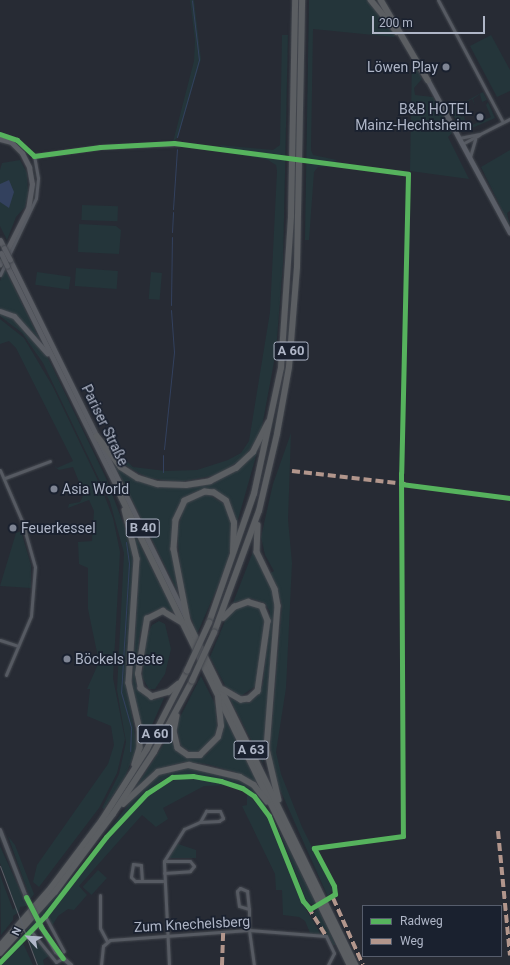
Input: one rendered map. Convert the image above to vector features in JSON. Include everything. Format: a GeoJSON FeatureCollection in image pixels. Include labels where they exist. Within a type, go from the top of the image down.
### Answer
{"type":"FeatureCollection","features":[{"type":"Feature","properties":{"kind":"highway","name":"A 60"},"geometry":{"type":"LineString","coordinates":[[0,946],[61,876],[122,790],[150,743],[186,673],[209,623],[231,566],[258,482],[274,406],[287,306],[295,0]]}},
{"type":"Feature","properties":{"kind":"highway","name":"A 60"},"geometry":{"type":"LineString","coordinates":[[0,953],[55,892],[113,814],[180,706],[218,624],[243,560],[265,489],[283,405],[293,332],[300,159],[302,0]]}},
{"type":"Feature","properties":{"kind":"highway"},"geometry":{"type":"LineString","coordinates":[[302,14],[306,0]]}},
{"type":"Feature","properties":{"kind":"highway"},"geometry":{"type":"LineString","coordinates":[[371,0],[411,49]]}},
{"type":"Feature","properties":{"kind":"highway"},"geometry":{"type":"LineString","coordinates":[[381,0],[428,80]]}},
{"type":"Feature","properties":{"kind":"highway"},"geometry":{"type":"LineString","coordinates":[[0,139],[11,142],[22,153],[29,167],[32,184],[28,208],[0,264]]}},
{"type":"Feature","properties":{"kind":"highway","name":"Pariser Straße"},"geometry":{"type":"LineString","coordinates":[[0,240],[7,266],[121,496]]}},
{"type":"Feature","properties":{"kind":"highway","name":"Pariser Straße"},"geometry":{"type":"LineString","coordinates":[[2,251],[10,260],[97,436],[186,623]]}},
{"type":"Feature","properties":{"kind":"highway"},"geometry":{"type":"LineString","coordinates":[[0,310],[14,316],[32,334],[62,377]]}},
{"type":"Feature","properties":{"kind":"highway"},"geometry":{"type":"LineString","coordinates":[[97,436],[121,467],[138,478],[172,485],[197,484],[230,472],[248,457],[259,444],[274,406]]}},
{"type":"Feature","properties":{"kind":"highway"},"geometry":{"type":"LineString","coordinates":[[265,489],[256,542],[260,562],[274,589],[278,610],[267,749],[281,817]]}},
{"type":"Feature","properties":{"kind":"highway"},"geometry":{"type":"LineString","coordinates":[[186,623],[176,568],[174,533],[178,512],[190,497],[210,492],[228,505],[235,527],[231,566]]}},
{"type":"Feature","properties":{"kind":"highway"},"geometry":{"type":"LineString","coordinates":[[121,496],[137,559],[129,683],[140,740],[137,760],[122,790]]}},
{"type":"Feature","properties":{"kind":"highway","name":"A 63"},"geometry":{"type":"LineString","coordinates":[[121,496],[218,684],[350,965]]}},
{"type":"Feature","properties":{"kind":"highway"},"geometry":{"type":"LineString","coordinates":[[218,624],[230,610],[248,602],[262,606],[268,621],[261,682],[255,695],[236,699],[218,684]]}},
{"type":"Feature","properties":{"kind":"highway"},"geometry":{"type":"LineString","coordinates":[[186,623],[167,612],[154,613],[147,619],[142,633],[138,682],[145,693],[157,697],[175,687],[186,673]]}},
{"type":"Feature","properties":{"kind":"highway","name":"A 63"},"geometry":{"type":"LineString","coordinates":[[186,623],[218,694],[356,965]]}},
{"type":"Feature","properties":{"kind":"highway"},"geometry":{"type":"LineString","coordinates":[[180,706],[174,731],[176,744],[184,753],[200,755],[212,747],[220,732],[218,694]]}},
{"type":"Feature","properties":{"kind":"highway"},"geometry":{"type":"LineString","coordinates":[[113,814],[158,772],[189,765],[215,768],[246,780],[259,791],[281,817]]}},
{"type":"Feature","properties":{"kind":"main road"},"geometry":{"type":"LineString","coordinates":[[428,80],[510,232]]}},
{"type":"Feature","properties":{"kind":"street"},"geometry":{"type":"LineString","coordinates":[[438,0],[502,122]]}},
{"type":"Feature","properties":{"kind":"street"},"geometry":{"type":"LineString","coordinates":[[462,144],[475,139],[480,134],[510,118]]}},
{"type":"Feature","properties":{"kind":"street"},"geometry":{"type":"LineString","coordinates":[[459,138],[480,134]]}},
{"type":"Feature","properties":{"kind":"street"},"geometry":{"type":"LineString","coordinates":[[470,159],[475,139]]}},
{"type":"Feature","properties":{"kind":"street"},"geometry":{"type":"LineString","coordinates":[[0,275],[36,198],[38,178],[34,156],[100,147],[179,144]]}},
{"type":"Feature","properties":{"kind":"street"},"geometry":{"type":"LineString","coordinates":[[5,478],[50,461]]}},
{"type":"Feature","properties":{"kind":"street"},"geometry":{"type":"LineString","coordinates":[[0,470],[5,478],[34,560],[31,616],[6,675]]}},
{"type":"Feature","properties":{"kind":"street"},"geometry":{"type":"LineString","coordinates":[[0,640],[18,646]]}},
{"type":"Feature","properties":{"kind":"street"},"geometry":{"type":"LineString","coordinates":[[169,965],[163,881],[164,862],[184,829],[200,822],[220,821],[224,815],[220,811],[206,811],[200,822]]}},
{"type":"Feature","properties":{"kind":"street"},"geometry":{"type":"LineString","coordinates":[[0,830],[1,836],[26,897],[41,927],[52,945],[71,965]]}},
{"type":"Feature","properties":{"kind":"street"},"geometry":{"type":"LineString","coordinates":[[164,862],[190,861],[194,866],[190,871],[164,873]]}},
{"type":"Feature","properties":{"kind":"street"},"geometry":{"type":"LineString","coordinates":[[142,881],[141,865],[133,864],[131,877],[135,881],[142,881],[163,881]]}},
{"type":"Feature","properties":{"kind":"street"},"geometry":{"type":"LineString","coordinates":[[249,909],[239,906],[240,888],[247,891],[249,909],[249,930],[254,965]]}},
{"type":"Feature","properties":{"kind":"street"},"geometry":{"type":"LineString","coordinates":[[100,895],[100,928],[107,941],[101,951],[101,965]]}},
{"type":"Feature","properties":{"kind":"street"},"geometry":{"type":"LineString","coordinates":[[63,958],[56,962],[31,931],[45,916],[64,951]]}},
{"type":"Feature","properties":{"kind":"street","name":"Zum Knechelsberg"},"geometry":{"type":"LineString","coordinates":[[107,941],[249,930],[326,936],[334,953],[328,965]]}},
{"type":"Feature","properties":{"kind":"shaded area"},"geometry":{"type":"Polygon","coordinates":[[[190,0],[194,0],[201,59],[178,137],[173,142],[194,61],[195,40],[190,0]]]}},
{"type":"Feature","properties":{"kind":"shaded area"},"geometry":{"type":"Polygon","coordinates":[[[309,0],[369,0],[396,34],[394,37],[313,29],[311,150],[313,155],[337,160],[332,165],[338,166],[318,167],[314,172],[309,240],[305,240],[309,0]]]}},
{"type":"Feature","properties":{"kind":"shaded area"},"geometry":{"type":"Polygon","coordinates":[[[282,35],[288,35],[283,263],[276,351],[261,432],[244,458],[217,475],[179,482],[148,478],[123,464],[106,441],[133,467],[166,471],[197,470],[228,460],[241,453],[249,441],[270,312],[277,171],[276,165],[268,160],[216,150],[226,150],[219,145],[273,150],[280,145],[282,35]]]}},
{"type":"Feature","properties":{"kind":"shaded area"},"geometry":{"type":"Polygon","coordinates":[[[491,35],[510,70],[510,91],[497,97],[470,46],[491,35]]]}},
{"type":"Feature","properties":{"kind":"shaded area"},"geometry":{"type":"Polygon","coordinates":[[[412,59],[422,79],[414,88],[415,95],[433,97],[452,133],[448,137],[469,179],[410,171],[412,59]]]}},
{"type":"Feature","properties":{"kind":"shaded area"},"geometry":{"type":"Polygon","coordinates":[[[483,92],[487,100],[482,102],[480,94],[473,99],[475,105],[472,99],[464,103],[467,110],[464,104],[456,108],[461,117],[464,116],[467,127],[491,117],[486,105],[488,102],[495,118],[463,132],[450,110],[483,92]]]}},
{"type":"Feature","properties":{"kind":"shaded area"},"geometry":{"type":"Polygon","coordinates":[[[510,150],[510,211],[507,213],[510,226],[481,167],[510,150]]]}},
{"type":"Feature","properties":{"kind":"shaded area"},"geometry":{"type":"Polygon","coordinates":[[[20,160],[27,173],[28,193],[25,207],[16,217],[7,240],[0,226],[0,170],[2,163],[20,160]]]}},
{"type":"Feature","properties":{"kind":"shaded area"},"geometry":{"type":"Polygon","coordinates":[[[82,205],[118,206],[117,221],[81,220],[82,205]]]}},
{"type":"Feature","properties":{"kind":"shaded area"},"geometry":{"type":"Polygon","coordinates":[[[79,224],[116,226],[121,230],[119,254],[78,252],[79,224]]]}},
{"type":"Feature","properties":{"kind":"shaded area"},"geometry":{"type":"Polygon","coordinates":[[[76,268],[118,271],[117,289],[75,286],[76,268]]]}},
{"type":"Feature","properties":{"kind":"shaded area"},"geometry":{"type":"Polygon","coordinates":[[[5,269],[40,340],[14,314],[0,309],[0,281],[5,269]]]}},
{"type":"Feature","properties":{"kind":"shaded area"},"geometry":{"type":"Polygon","coordinates":[[[37,272],[71,277],[69,290],[35,285],[37,272]]]}},
{"type":"Feature","properties":{"kind":"shaded area"},"geometry":{"type":"Polygon","coordinates":[[[151,272],[162,273],[160,300],[149,299],[151,272]]]}},
{"type":"Feature","properties":{"kind":"shaded area"},"geometry":{"type":"Polygon","coordinates":[[[0,312],[11,316],[47,356],[106,478],[131,544],[134,568],[127,686],[137,748],[124,779],[104,809],[102,808],[119,774],[126,742],[117,690],[124,553],[110,502],[43,363],[22,333],[0,316],[0,312]]]}},
{"type":"Feature","properties":{"kind":"shaded area"},"geometry":{"type":"Polygon","coordinates":[[[0,319],[24,338],[53,387],[102,489],[113,518],[120,552],[113,678],[125,739],[117,773],[99,808],[39,887],[33,882],[37,865],[108,764],[114,745],[111,726],[87,716],[90,689],[87,689],[99,662],[88,609],[88,568],[79,564],[78,542],[92,541],[94,511],[89,500],[68,508],[69,504],[80,502],[84,494],[73,467],[59,470],[56,468],[54,465],[57,468],[73,461],[16,348],[9,341],[0,344],[0,319]]]}},
{"type":"Feature","properties":{"kind":"shaded area"},"geometry":{"type":"Polygon","coordinates":[[[291,433],[288,520],[292,563],[286,688],[276,752],[281,774],[302,827],[333,889],[328,897],[274,776],[270,747],[282,606],[277,586],[270,573],[274,571],[265,555],[261,537],[273,484],[291,433]]]}},
{"type":"Feature","properties":{"kind":"shaded area"},"geometry":{"type":"Polygon","coordinates":[[[258,449],[237,523],[230,504],[209,490],[194,492],[177,508],[172,549],[178,592],[112,460],[138,481],[179,488],[205,485],[232,473],[258,449]]]}},
{"type":"Feature","properties":{"kind":"shaded area"},"geometry":{"type":"Polygon","coordinates":[[[207,494],[226,505],[232,519],[232,540],[227,565],[197,634],[183,594],[177,532],[184,507],[188,501],[207,494]]]}},
{"type":"Feature","properties":{"kind":"shaded area"},"geometry":{"type":"Polygon","coordinates":[[[21,531],[31,565],[31,588],[0,586],[16,533],[21,531]]]}},
{"type":"Feature","properties":{"kind":"shaded area"},"geometry":{"type":"Polygon","coordinates":[[[134,533],[174,612],[161,609],[150,613],[140,633],[135,677],[138,690],[153,700],[164,698],[143,745],[142,728],[132,687],[139,569],[134,533]]]}},
{"type":"Feature","properties":{"kind":"shaded area"},"geometry":{"type":"Polygon","coordinates":[[[254,549],[272,591],[276,608],[263,763],[230,699],[249,703],[257,696],[263,684],[270,612],[265,603],[250,598],[233,603],[254,549]]]}},
{"type":"Feature","properties":{"kind":"shaded area"},"geometry":{"type":"Polygon","coordinates":[[[244,604],[255,604],[263,611],[266,623],[257,685],[241,696],[226,687],[210,657],[228,614],[244,604]]]}},
{"type":"Feature","properties":{"kind":"shaded area"},"geometry":{"type":"Polygon","coordinates":[[[159,621],[165,624],[171,649],[165,674],[155,689],[149,689],[142,677],[146,638],[152,625],[159,621]]]}},
{"type":"Feature","properties":{"kind":"shaded area"},"geometry":{"type":"Polygon","coordinates":[[[201,676],[215,704],[217,725],[215,735],[204,750],[192,753],[181,746],[176,725],[201,676]]]}},
{"type":"Feature","properties":{"kind":"shaded area"},"geometry":{"type":"Polygon","coordinates":[[[222,712],[260,788],[235,772],[207,764],[184,762],[161,768],[135,788],[171,733],[174,745],[183,755],[194,758],[207,754],[221,734],[222,712]]]}},
{"type":"Feature","properties":{"kind":"shaded area"},"geometry":{"type":"Polygon","coordinates":[[[186,767],[234,776],[253,787],[266,803],[266,808],[250,790],[230,783],[191,775],[172,776],[160,782],[132,807],[51,907],[0,961],[79,869],[134,797],[160,774],[186,767]]]}},
{"type":"Feature","properties":{"kind":"shaded area"},"geometry":{"type":"Polygon","coordinates":[[[186,777],[231,785],[204,786],[163,808],[168,819],[156,827],[142,815],[79,886],[87,895],[74,910],[68,909],[58,916],[52,926],[47,916],[117,827],[151,792],[168,782],[186,777]]]}},
{"type":"Feature","properties":{"kind":"shaded area"},"geometry":{"type":"Polygon","coordinates":[[[247,792],[268,818],[303,904],[321,935],[311,935],[305,921],[299,917],[283,915],[282,890],[276,890],[275,874],[242,806],[247,805],[247,792]]]}},
{"type":"Feature","properties":{"kind":"shaded area"},"geometry":{"type":"Polygon","coordinates":[[[274,819],[316,904],[314,905],[307,902],[274,819]]]}},
{"type":"Feature","properties":{"kind":"shaded area"},"geometry":{"type":"Polygon","coordinates":[[[8,836],[15,845],[34,894],[26,906],[20,907],[19,912],[13,916],[13,920],[1,935],[0,875],[13,910],[16,907],[0,863],[0,846],[24,899],[29,895],[8,836]]]}},
{"type":"Feature","properties":{"kind":"shaded area"},"geometry":{"type":"Polygon","coordinates":[[[175,843],[196,850],[196,858],[167,858],[175,843]]]}},
{"type":"Feature","properties":{"kind":"shaded area"},"geometry":{"type":"Polygon","coordinates":[[[98,870],[107,878],[92,895],[83,887],[98,870]]]}},
{"type":"Feature","properties":{"kind":"shaded area"},"geometry":{"type":"Polygon","coordinates":[[[317,907],[336,945],[333,945],[314,914],[317,907]]]}},
{"type":"Feature","properties":{"kind":"shaded area"},"geometry":{"type":"Polygon","coordinates":[[[31,933],[50,955],[43,960],[44,965],[38,965],[27,936],[31,933]]]}},
{"type":"Feature","properties":{"kind":"shaded area"},"geometry":{"type":"Polygon","coordinates":[[[22,941],[33,965],[0,965],[0,964],[22,941]]]}},
{"type":"Feature","properties":{"kind":"water"},"geometry":{"type":"Polygon","coordinates":[[[9,180],[14,192],[9,208],[0,202],[0,184],[9,180]]]}},
{"type":"Feature","properties":{"kind":"waterway"},"geometry":{"type":"LineString","coordinates":[[177,137],[199,60],[192,0]]}},
{"type":"Feature","properties":{"kind":"waterway"},"geometry":{"type":"LineString","coordinates":[[173,209],[177,149]]}},
{"type":"Feature","properties":{"kind":"waterway"},"geometry":{"type":"LineString","coordinates":[[172,232],[173,212]]}},
{"type":"Feature","properties":{"kind":"waterway"},"geometry":{"type":"LineString","coordinates":[[171,305],[172,237]]}},
{"type":"Feature","properties":{"kind":"waterway"},"geometry":{"type":"LineString","coordinates":[[164,449],[174,352],[171,310]]}},
{"type":"Feature","properties":{"kind":"waterway"},"geometry":{"type":"LineString","coordinates":[[163,455],[163,472]]}},
{"type":"Feature","properties":{"kind":"waterway"},"geometry":{"type":"LineString","coordinates":[[126,542],[129,563],[121,692],[131,728],[130,751]]}},
{"type":"Feature","properties":{"kind":"tram line"},"geometry":{"type":"LineString","coordinates":[[0,866],[37,965]]}},
{"type":"Feature","properties":{"kind":"marked path"},"geometry":{"type":"LineString","coordinates":[[292,471],[405,484]]}},
{"type":"Feature","properties":{"kind":"marked path"},"geometry":{"type":"LineString","coordinates":[[498,831],[510,955]]}},
{"type":"Feature","properties":{"kind":"marked path"},"geometry":{"type":"LineString","coordinates":[[333,898],[363,965]]}},
{"type":"Feature","properties":{"kind":"marked path"},"geometry":{"type":"LineString","coordinates":[[308,907],[326,936]]}},
{"type":"Feature","properties":{"kind":"marked path"},"geometry":{"type":"LineString","coordinates":[[222,965],[223,933]]}},
{"type":"Feature","properties":{"kind":"cycle path"},"geometry":{"type":"LineString","coordinates":[[0,134],[17,140],[34,156],[100,147],[174,143],[408,174],[401,473],[403,836],[314,848],[334,886],[335,894],[310,909],[303,901],[269,816],[254,796],[242,788],[221,781],[193,776],[172,777],[147,793],[106,837],[45,916],[0,962]]}},
{"type":"Feature","properties":{"kind":"cycle path"},"geometry":{"type":"LineString","coordinates":[[401,484],[510,498]]}},
{"type":"Feature","properties":{"kind":"cycle path"},"geometry":{"type":"LineString","coordinates":[[26,897],[41,927],[63,958]]}},
{"type":"Feature","properties":{"kind":"place","name":"Löwen Play"},"geometry":{"type":"Point","coordinates":[446,67]}},
{"type":"Feature","properties":{"kind":"place","name":"B&B HOTEL Mainz-Hechtsheim"},"geometry":{"type":"Point","coordinates":[480,117]}},
{"type":"Feature","properties":{"kind":"place","name":"Asia World"},"geometry":{"type":"Point","coordinates":[54,489]}},
{"type":"Feature","properties":{"kind":"place","name":"Feuerkessel"},"geometry":{"type":"Point","coordinates":[13,528]}},
{"type":"Feature","properties":{"kind":"place","name":"Böckels Beste"},"geometry":{"type":"Point","coordinates":[67,659]}}]}
